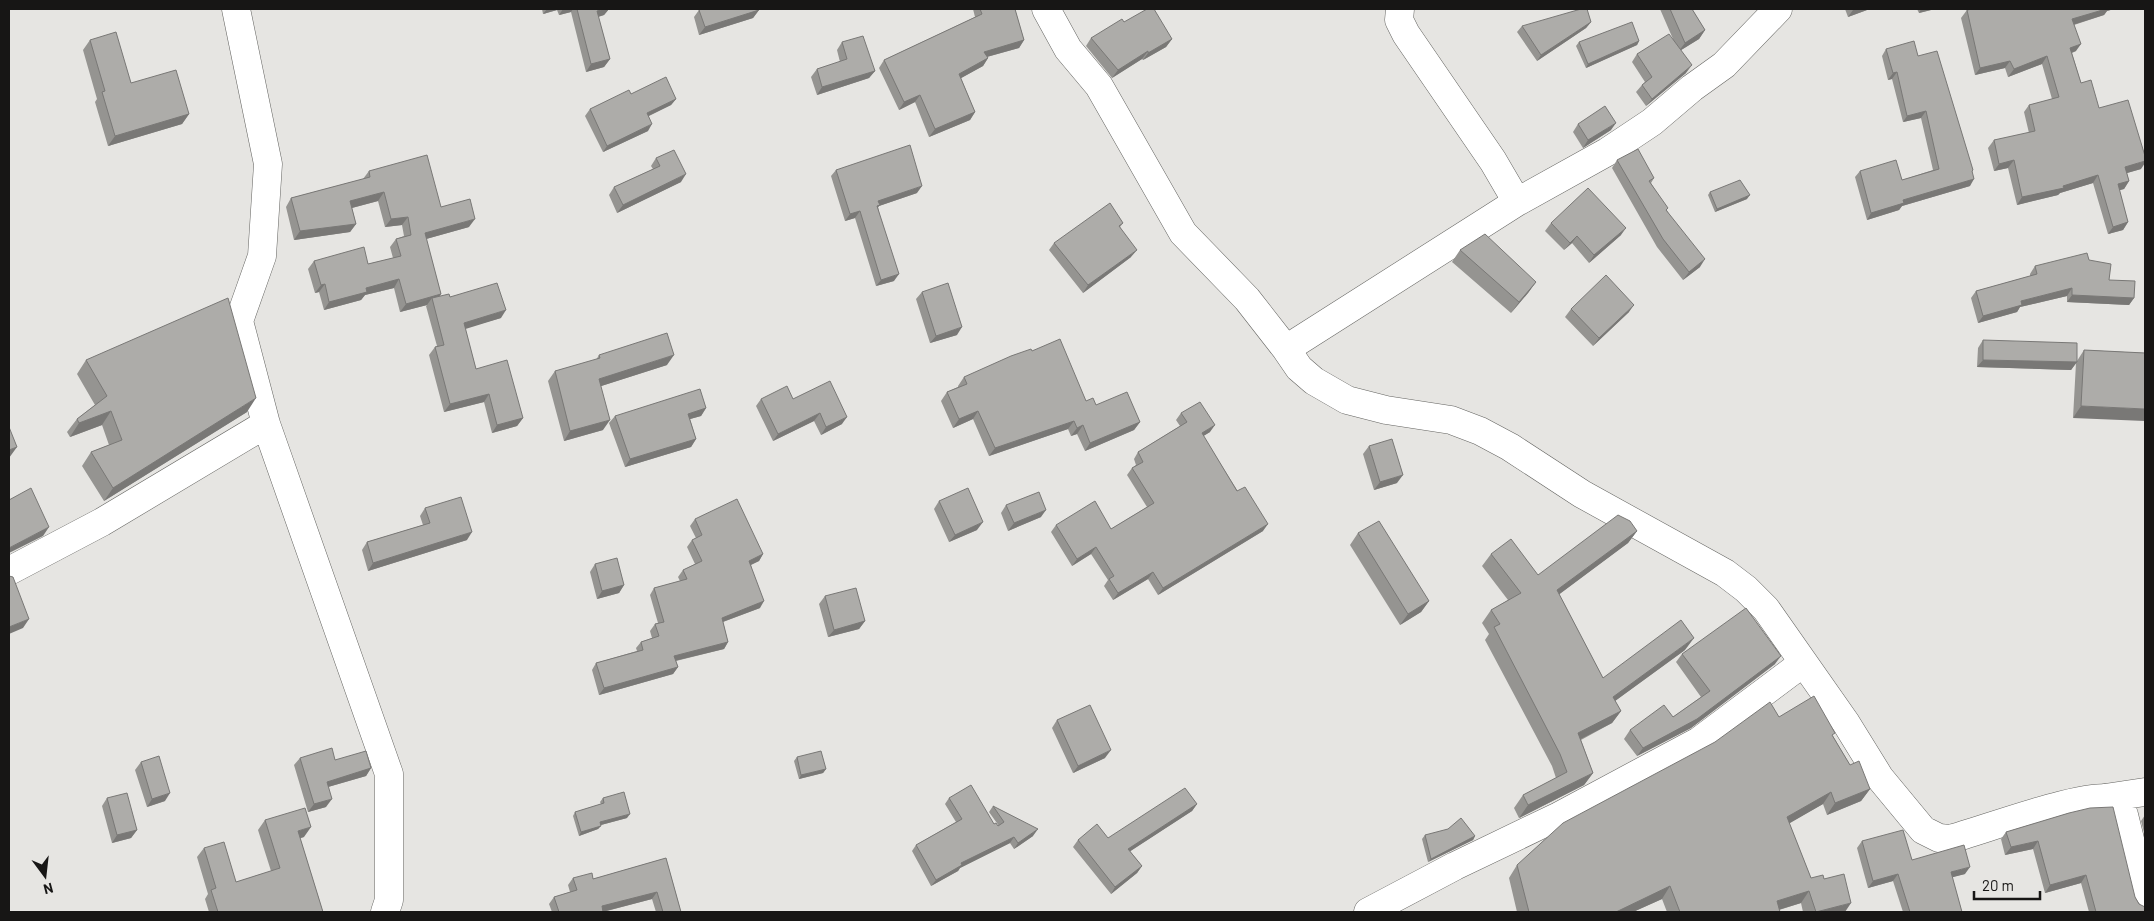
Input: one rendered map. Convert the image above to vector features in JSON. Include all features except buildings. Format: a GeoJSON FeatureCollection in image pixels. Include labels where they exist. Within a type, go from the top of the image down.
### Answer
{"type":"FeatureCollection","features":[{"type":"Feature","properties":{"kind":"street"},"geometry":{"type":"LineString","coordinates":[[236,9],[268,164],[262,256],[239,321],[266,424],[389,774],[389,900],[385,912]]}},
{"type":"Feature","properties":{"kind":"street"},"geometry":{"type":"LineString","coordinates":[[1046,9],[1068,49],[1099,86],[1183,233],[1246,299],[1299,368],[1314,381],[1347,400],[1386,410],[1451,420],[1480,431],[1582,494],[1725,572],[1766,609],[1846,723],[1880,778],[1923,830],[1940,838],[1950,839],[2042,810],[2094,798],[2113,799],[2120,805],[2124,815],[2145,900]]}},
{"type":"Feature","properties":{"kind":"street"},"geometry":{"type":"LineString","coordinates":[[1400,9],[1399,20],[1406,34],[1492,161],[1517,202]]}},
{"type":"Feature","properties":{"kind":"street"},"geometry":{"type":"LineString","coordinates":[[1286,349],[1517,202],[1607,152],[1652,122],[1692,88],[1724,65],[1778,9]]}},
{"type":"Feature","properties":{"kind":"street"},"geometry":{"type":"LineString","coordinates":[[9,571],[102,522],[266,424]]}},
{"type":"Feature","properties":{"kind":"street"},"geometry":{"type":"LineString","coordinates":[[1368,912],[1455,866],[1559,816],[1699,741],[1803,663]]}},
{"type":"Feature","properties":{"kind":"street"},"geometry":{"type":"LineString","coordinates":[[2105,798],[2145,792]]}}]}
